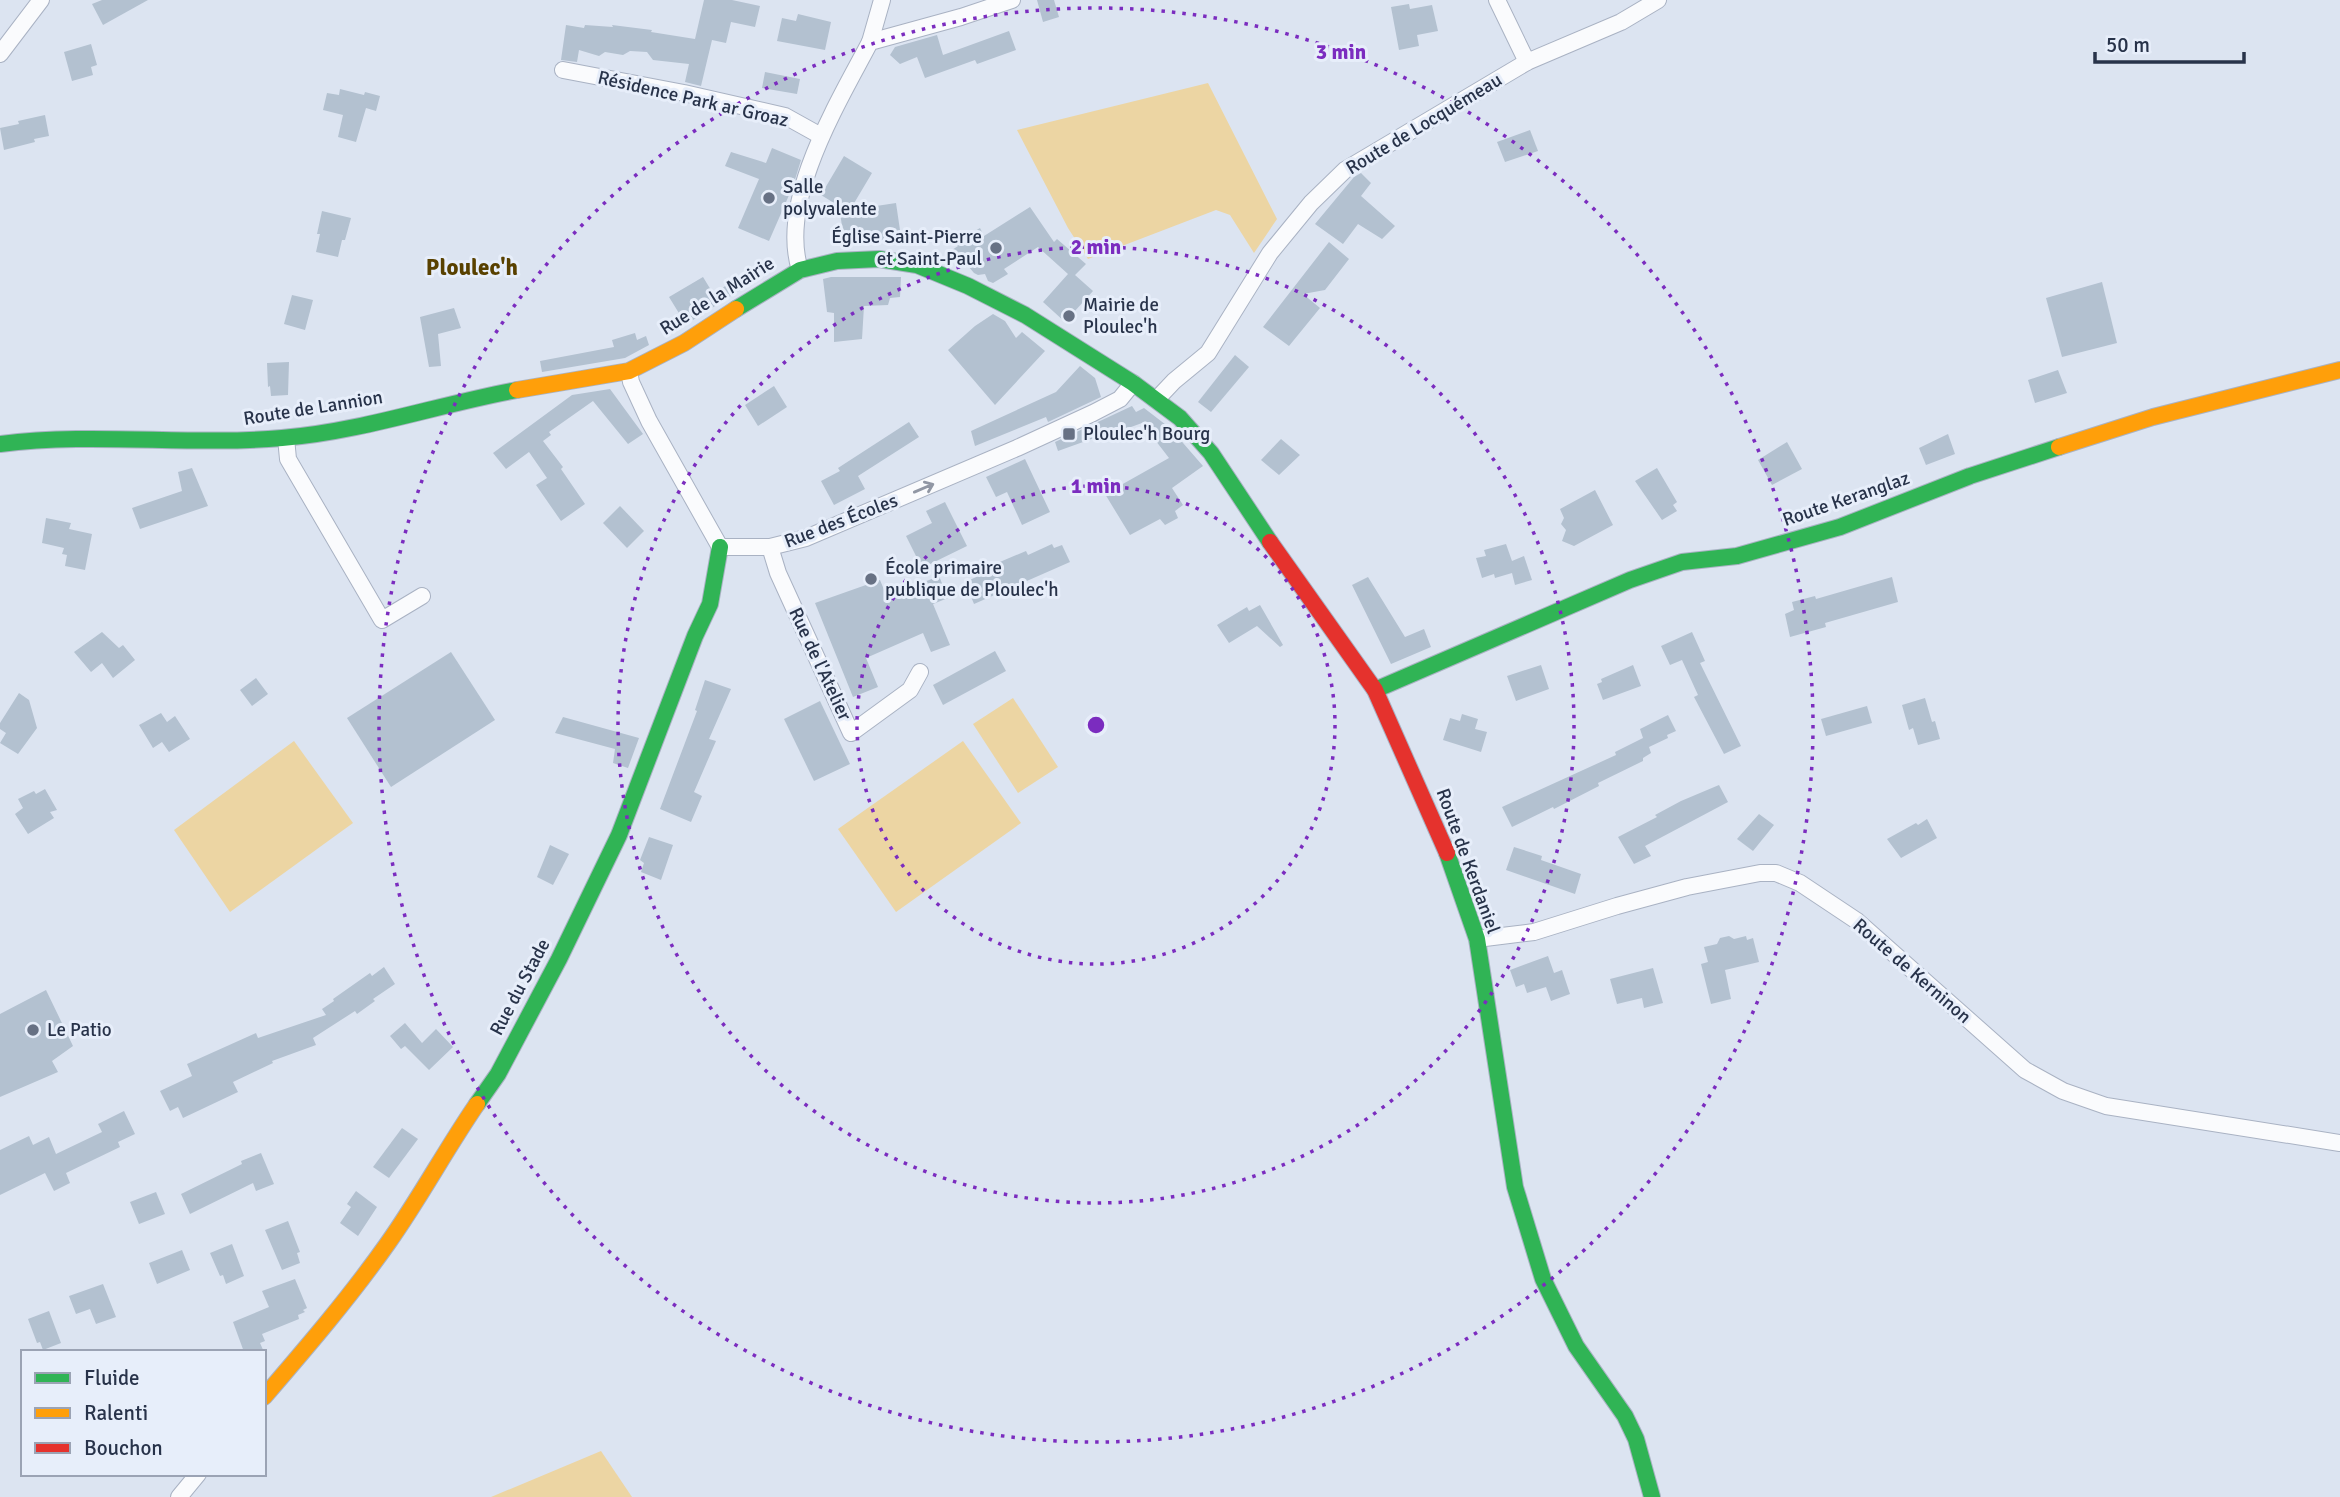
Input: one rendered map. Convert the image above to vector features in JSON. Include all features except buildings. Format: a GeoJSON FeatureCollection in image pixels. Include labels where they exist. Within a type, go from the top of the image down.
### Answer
{"type":"FeatureCollection","features":[{"type":"Feature","properties":{"kind":"street"},"geometry":{"type":"LineString","coordinates":[[0,54],[41,0]]}},
{"type":"Feature","properties":{"kind":"street"},"geometry":{"type":"LineString","coordinates":[[800,270],[796,256],[797,210],[821,136],[870,41],[882,0]]}},
{"type":"Feature","properties":{"kind":"street"},"geometry":{"type":"LineString","coordinates":[[870,41],[915,31],[1012,0]]}},
{"type":"Feature","properties":{"kind":"street"},"geometry":{"type":"LineString","coordinates":[[1497,0],[1527,62]]}},
{"type":"Feature","properties":{"kind":"street","name":"Route de Locquémeau"},"geometry":{"type":"LineString","coordinates":[[1156,400],[1208,353],[1270,253],[1311,204],[1345,170],[1527,62],[1621,22],[1658,0]]}},
{"type":"Feature","properties":{"kind":"street","name":"Résidence Park ar Groaz"},"geometry":{"type":"LineString","coordinates":[[563,71],[684,93],[785,116],[821,136]]}},
{"type":"Feature","properties":{"kind":"street","name":"Rue de la Mairie"},"geometry":{"type":"LineString","coordinates":[[629,371],[684,343],[800,270],[837,261],[879,259],[917,265],[968,286],[1025,315],[1133,383]]}},
{"type":"Feature","properties":{"kind":"street","name":"Route Keranglaz"},"geometry":{"type":"LineString","coordinates":[[1375,690],[1630,580],[1682,562],[1737,556],[1840,527],[1970,476],[2153,417],[2340,370]]}},
{"type":"Feature","properties":{"kind":"street"},"geometry":{"type":"LineString","coordinates":[[629,371],[631,382],[649,421],[720,547]]}},
{"type":"Feature","properties":{"kind":"street","name":"Route de Lannion"},"geometry":{"type":"LineString","coordinates":[[0,444],[83,438],[229,442],[286,438],[359,425],[484,396],[629,371]]}},
{"type":"Feature","properties":{"kind":"street","name":"Route de Kerdaniel"},"geometry":{"type":"LineString","coordinates":[[1133,383],[1180,418],[1211,453],[1258,525],[1375,690],[1440,834],[1477,939],[1500,1105],[1515,1187],[1539,1268],[1576,1346],[1625,1416],[1636,1439],[1652,1497]]}},
{"type":"Feature","properties":{"kind":"street","name":"Rue des Écoles"},"geometry":{"type":"LineString","coordinates":[[720,547],[770,547],[806,538],[1017,448],[1120,399],[1133,383]]}},
{"type":"Feature","properties":{"kind":"street"},"geometry":{"type":"LineString","coordinates":[[286,438],[288,459],[382,620],[422,596]]}},
{"type":"Feature","properties":{"kind":"street","name":"Rue du Stade"},"geometry":{"type":"LineString","coordinates":[[266,1395],[320,1334],[389,1242],[447,1148],[498,1074],[559,959],[619,835],[695,636],[710,604],[720,547]]}},
{"type":"Feature","properties":{"kind":"street","name":"Rue de l'Atelier"},"geometry":{"type":"LineString","coordinates":[[770,547],[778,573],[851,733],[910,690],[920,672]]}},
{"type":"Feature","properties":{"kind":"street","name":"Route de Kerninon"},"geometry":{"type":"LineString","coordinates":[[1477,939],[1534,932],[1687,887],[1760,873],[1776,873],[1800,883],[1857,921],[2025,1070],[2063,1091],[2106,1106],[2340,1143]]}},
{"type":"Feature","properties":{"kind":"street"},"geometry":{"type":"LineString","coordinates":[[179,1497],[196,1476]]}},
{"type":"Feature","properties":{"kind":"shaded area"},"geometry":{"type":"Polygon","coordinates":[[[1208,83],[1277,219],[1254,253],[1230,215],[1216,210],[1088,259],[1068,228],[1017,130],[1208,83]]]}},
{"type":"Feature","properties":{"kind":"shaded area"},"geometry":{"type":"Polygon","coordinates":[[[1013,698],[1058,767],[1018,793],[973,724],[1013,698]]]}},
{"type":"Feature","properties":{"kind":"shaded area"},"geometry":{"type":"Polygon","coordinates":[[[294,741],[353,823],[230,912],[174,830],[294,741]]]}},
{"type":"Feature","properties":{"kind":"shaded area"},"geometry":{"type":"Polygon","coordinates":[[[963,741],[1021,823],[896,912],[838,829],[963,741]]]}},
{"type":"Feature","properties":{"kind":"shaded area"},"geometry":{"type":"Polygon","coordinates":[[[601,1451],[632,1497],[491,1497],[601,1451]]]}},
{"type":"Feature","properties":{"kind":"traffic: fast"},"geometry":{"type":"LineString","coordinates":[[736,309],[800,270],[837,261],[879,259],[917,265],[968,286],[1025,315],[1133,383],[1180,418],[1211,453],[1270,542]]}},
{"type":"Feature","properties":{"kind":"traffic: fast"},"geometry":{"type":"LineString","coordinates":[[0,444],[70,439],[247,440],[311,435],[517,390]]}},
{"type":"Feature","properties":{"kind":"traffic: fast"},"geometry":{"type":"LineString","coordinates":[[1375,690],[1630,580],[1682,562],[1737,556],[1840,527],[1970,476],[2059,447]]}},
{"type":"Feature","properties":{"kind":"traffic: fast"},"geometry":{"type":"LineString","coordinates":[[477,1104],[498,1074],[559,959],[619,835],[695,636],[710,604],[720,547]]}},
{"type":"Feature","properties":{"kind":"traffic: fast"},"geometry":{"type":"LineString","coordinates":[[1447,853],[1477,939],[1515,1187],[1543,1279],[1576,1346],[1625,1416],[1636,1439],[1652,1497]]}},
{"type":"Feature","properties":{"kind":"traffic: slow"},"geometry":{"type":"LineString","coordinates":[[517,390],[629,371],[684,343],[736,309]]}},
{"type":"Feature","properties":{"kind":"traffic: slow"},"geometry":{"type":"LineString","coordinates":[[2059,447],[2153,417],[2340,370]]}},
{"type":"Feature","properties":{"kind":"traffic: slow"},"geometry":{"type":"LineString","coordinates":[[266,1395],[374,1263],[477,1104]]}},
{"type":"Feature","properties":{"kind":"traffic: jam"},"geometry":{"type":"LineString","coordinates":[[1270,542],[1375,690],[1447,853]]}},
{"type":"Feature","properties":{"kind":"place","name":"Salle polyvalente"},"geometry":{"type":"Point","coordinates":[769,198]}},
{"type":"Feature","properties":{"kind":"place","name":"Église Saint-Pierre et Saint-Paul"},"geometry":{"type":"Point","coordinates":[996,248]}},
{"type":"Feature","properties":{"kind":"place","name":"Mairie de Ploulec'h"},"geometry":{"type":"Point","coordinates":[1069,316]}},
{"type":"Feature","properties":{"kind":"place","name":"Ploulec'h Bourg"},"geometry":{"type":"Point","coordinates":[1069,434]}},
{"type":"Feature","properties":{"kind":"place","name":"École primaire publique de Ploulec'h"},"geometry":{"type":"Point","coordinates":[871,579]}},
{"type":"Feature","properties":{"kind":"place","name":"Le Patio"},"geometry":{"type":"Point","coordinates":[33,1030]}},
{"type":"Feature","properties":{"kind":"district","name":"Ploulec'h"},"geometry":{"type":"Point","coordinates":[472,267]}}]}
